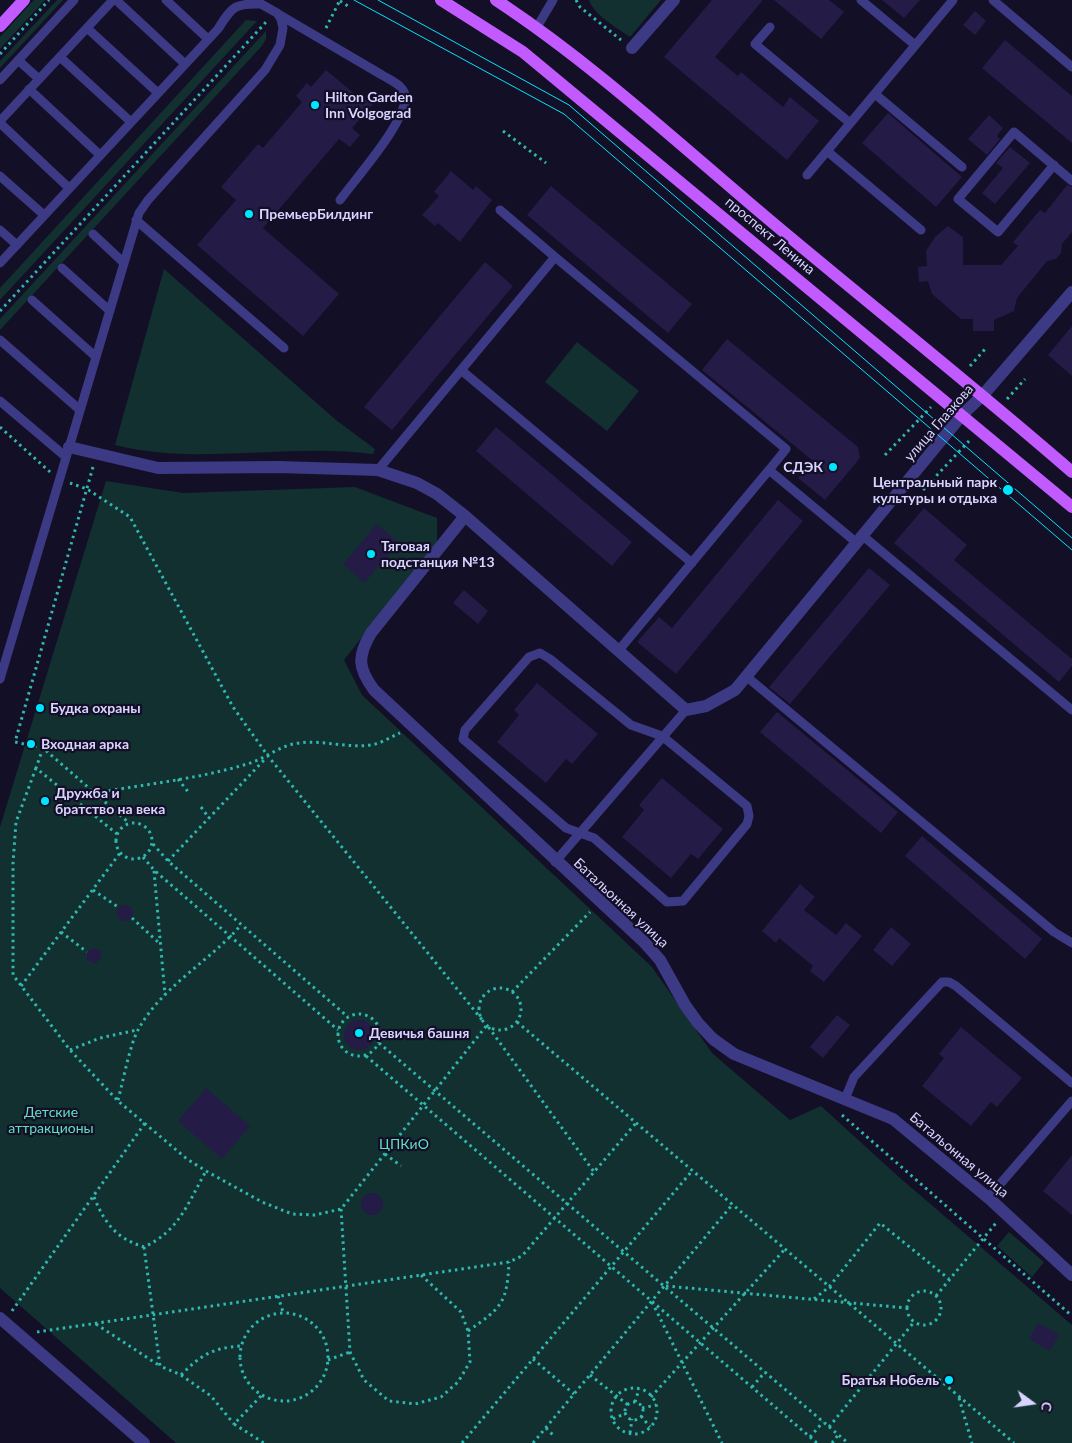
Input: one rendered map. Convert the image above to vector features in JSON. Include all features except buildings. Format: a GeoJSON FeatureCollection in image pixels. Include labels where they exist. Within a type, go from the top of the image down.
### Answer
{"type":"FeatureCollection","features":[{"type":"Feature","properties":{"kind":"main road"},"geometry":{"type":"LineString","coordinates":[[0,26],[24,0]]}},
{"type":"Feature","properties":{"kind":"main road","name":"проспект Ленина"},"geometry":{"type":"LineString","coordinates":[[441,0],[523,52],[1072,507]]}},
{"type":"Feature","properties":{"kind":"main road","name":"проспект Ленина"},"geometry":{"type":"LineString","coordinates":[[496,0],[537,27],[983,394],[1072,472]]}},
{"type":"Feature","properties":{"kind":"street"},"geometry":{"type":"LineString","coordinates":[[632,48],[674,0]]}},
{"type":"Feature","properties":{"kind":"street","name":"улица Глазкова"},"geometry":{"type":"LineString","coordinates":[[686,710],[706,706],[735,690],[962,416],[1072,292]]}},
{"type":"Feature","properties":{"kind":"street"},"geometry":{"type":"LineString","coordinates":[[68,452],[97,454],[158,468],[278,467],[378,470],[418,483],[437,494],[464,516],[686,710]]}},
{"type":"Feature","properties":{"kind":"street","name":"Батальонная улица"},"geometry":{"type":"LineString","coordinates":[[464,516],[371,633],[361,656],[362,667],[374,690],[555,862],[600,901],[660,960],[685,1005],[713,1039],[734,1054],[893,1118],[988,1198],[1072,1274]]}},
{"type":"Feature","properties":{"kind":"street"},"geometry":{"type":"LineString","coordinates":[[2,1320],[144,1443]]}},
{"type":"Feature","properties":{"kind":"lane"},"geometry":{"type":"LineString","coordinates":[[0,80],[74,0]]}},
{"type":"Feature","properties":{"kind":"lane"},"geometry":{"type":"LineString","coordinates":[[69,188],[0,122],[87,28],[114,0],[186,64]]}},
{"type":"Feature","properties":{"kind":"lane"},"geometry":{"type":"LineString","coordinates":[[166,0],[208,39]]}},
{"type":"Feature","properties":{"kind":"lane"},"geometry":{"type":"LineString","coordinates":[[537,27],[553,0]]}},
{"type":"Feature","properties":{"kind":"lane"},"geometry":{"type":"LineString","coordinates":[[861,0],[915,45]]}},
{"type":"Feature","properties":{"kind":"lane"},"geometry":{"type":"LineString","coordinates":[[807,175],[953,0]]}},
{"type":"Feature","properties":{"kind":"lane"},"geometry":{"type":"LineString","coordinates":[[993,0],[1072,66]]}},
{"type":"Feature","properties":{"kind":"lane"},"geometry":{"type":"LineString","coordinates":[[0,263],[186,64],[208,39],[232,4],[258,2],[399,85],[405,93],[405,106],[398,123],[340,200]]}},
{"type":"Feature","properties":{"kind":"lane"},"geometry":{"type":"LineString","coordinates":[[0,679],[136,220],[148,200],[264,70],[283,36],[281,19],[276,13]]}},
{"type":"Feature","properties":{"kind":"lane"},"geometry":{"type":"LineString","coordinates":[[770,27],[756,44],[850,123]]}},
{"type":"Feature","properties":{"kind":"lane"},"geometry":{"type":"LineString","coordinates":[[87,28],[158,93]]}},
{"type":"Feature","properties":{"kind":"lane"},"geometry":{"type":"LineString","coordinates":[[60,57],[131,122]]}},
{"type":"Feature","properties":{"kind":"lane"},"geometry":{"type":"LineString","coordinates":[[18,60],[39,79]]}},
{"type":"Feature","properties":{"kind":"lane"},"geometry":{"type":"LineString","coordinates":[[29,90],[100,155]]}},
{"type":"Feature","properties":{"kind":"lane"},"geometry":{"type":"LineString","coordinates":[[874,94],[962,167]]}},
{"type":"Feature","properties":{"kind":"lane"},"geometry":{"type":"LineString","coordinates":[[1054,165],[998,232],[958,199],[1014,132],[1054,165],[1072,180]]}},
{"type":"Feature","properties":{"kind":"lane"},"geometry":{"type":"LineString","coordinates":[[827,151],[921,230]]}},
{"type":"Feature","properties":{"kind":"lane"},"geometry":{"type":"LineString","coordinates":[[0,176],[44,215]]}},
{"type":"Feature","properties":{"kind":"lane"},"geometry":{"type":"LineString","coordinates":[[500,210],[786,449],[619,650]]}},
{"type":"Feature","properties":{"kind":"lane"},"geometry":{"type":"LineString","coordinates":[[136,220],[284,348]]}},
{"type":"Feature","properties":{"kind":"lane"},"geometry":{"type":"LineString","coordinates":[[0,230],[17,244]]}},
{"type":"Feature","properties":{"kind":"lane"},"geometry":{"type":"LineString","coordinates":[[93,234],[124,263]]}},
{"type":"Feature","properties":{"kind":"lane"},"geometry":{"type":"LineString","coordinates":[[378,470],[555,257]]}},
{"type":"Feature","properties":{"kind":"lane"},"geometry":{"type":"LineString","coordinates":[[62,268],[110,311]]}},
{"type":"Feature","properties":{"kind":"lane"},"geometry":{"type":"LineString","coordinates":[[32,300],[96,357]]}},
{"type":"Feature","properties":{"kind":"lane"},"geometry":{"type":"LineString","coordinates":[[0,340],[80,410]]}},
{"type":"Feature","properties":{"kind":"lane"},"geometry":{"type":"LineString","coordinates":[[461,370],[692,563]]}},
{"type":"Feature","properties":{"kind":"lane"},"geometry":{"type":"LineString","coordinates":[[0,401],[68,452]]}},
{"type":"Feature","properties":{"kind":"lane"},"geometry":{"type":"LineString","coordinates":[[768,470],[860,539],[1072,710]]}},
{"type":"Feature","properties":{"kind":"lane"},"geometry":{"type":"LineString","coordinates":[[540,652],[631,725],[662,736],[747,806],[749,816],[747,824],[684,901],[667,902],[594,838],[566,828],[463,739],[465,730],[529,657],[540,652]]}},
{"type":"Feature","properties":{"kind":"lane"},"geometry":{"type":"LineString","coordinates":[[747,676],[1054,932],[1072,943]]}},
{"type":"Feature","properties":{"kind":"lane"},"geometry":{"type":"LineString","coordinates":[[555,862],[686,710]]}},
{"type":"Feature","properties":{"kind":"lane"},"geometry":{"type":"LineString","coordinates":[[846,1099],[854,1077],[942,982],[949,982],[956,986],[1072,1083]]}},
{"type":"Feature","properties":{"kind":"lane"},"geometry":{"type":"LineString","coordinates":[[988,1198],[1072,1101]]}},
{"type":"Feature","properties":{"kind":"path"},"geometry":{"type":"LineString","coordinates":[[0,54],[50,0]]}},
{"type":"Feature","properties":{"kind":"path"},"geometry":{"type":"LineString","coordinates":[[576,0],[580,7],[632,48]]}},
{"type":"Feature","properties":{"kind":"path"},"geometry":{"type":"LineString","coordinates":[[325,31],[340,1],[348,6]]}},
{"type":"Feature","properties":{"kind":"path"},"geometry":{"type":"LineString","coordinates":[[0,311],[276,13]]}},
{"type":"Feature","properties":{"kind":"path"},"geometry":{"type":"LineString","coordinates":[[503,131],[546,163]]}},
{"type":"Feature","properties":{"kind":"path"},"geometry":{"type":"LineString","coordinates":[[0,427],[59,480]]}},
{"type":"Feature","properties":{"kind":"path"},"geometry":{"type":"LineString","coordinates":[[97,454],[15,742],[44,748],[128,822],[137,822],[146,826],[152,834],[153,844],[149,852],[143,857],[135,859],[120,853],[116,842],[117,834],[128,822]]}},
{"type":"Feature","properties":{"kind":"path"},"geometry":{"type":"LineString","coordinates":[[87,489],[130,516],[233,707],[268,756],[487,1025],[594,1172]]}},
{"type":"Feature","properties":{"kind":"path"},"geometry":{"type":"LineString","coordinates":[[95,793],[178,779],[247,764],[268,756],[282,747],[300,742],[360,745],[378,743],[400,733]]}},
{"type":"Feature","properties":{"kind":"path"},"geometry":{"type":"LineString","coordinates":[[44,748],[16,822],[13,863],[13,975],[70,1050],[118,1101],[206,1171],[262,1202],[292,1214],[315,1215],[341,1209],[487,1025]]}},
{"type":"Feature","properties":{"kind":"path"},"geometry":{"type":"LineString","coordinates":[[168,861],[268,756]]}},
{"type":"Feature","properties":{"kind":"path"},"geometry":{"type":"LineString","coordinates":[[36,768],[117,834]]}},
{"type":"Feature","properties":{"kind":"path"},"geometry":{"type":"LineString","coordinates":[[178,779],[189,792]]}},
{"type":"Feature","properties":{"kind":"path"},"geometry":{"type":"LineString","coordinates":[[201,807],[209,818]]}},
{"type":"Feature","properties":{"kind":"path"},"geometry":{"type":"LineString","coordinates":[[153,844],[168,861],[348,1017]]}},
{"type":"Feature","properties":{"kind":"path"},"geometry":{"type":"LineString","coordinates":[[21,986],[120,853]]}},
{"type":"Feature","properties":{"kind":"path"},"geometry":{"type":"LineString","coordinates":[[143,857],[154,870],[230,938],[338,1030]]}},
{"type":"Feature","properties":{"kind":"path"},"geometry":{"type":"LineString","coordinates":[[154,870],[158,942],[165,995]]}},
{"type":"Feature","properties":{"kind":"path"},"geometry":{"type":"LineString","coordinates":[[93,890],[118,907]]}},
{"type":"Feature","properties":{"kind":"path"},"geometry":{"type":"LineString","coordinates":[[512,992],[600,901]]}},
{"type":"Feature","properties":{"kind":"path"},"geometry":{"type":"LineString","coordinates":[[132,918],[158,942]]}},
{"type":"Feature","properties":{"kind":"path"},"geometry":{"type":"LineString","coordinates":[[118,1101],[137,1030],[165,995],[230,938],[241,925]]}},
{"type":"Feature","properties":{"kind":"path"},"geometry":{"type":"LineString","coordinates":[[61,932],[87,952]]}},
{"type":"Feature","properties":{"kind":"path"},"geometry":{"type":"LineString","coordinates":[[483,1021],[479,1007],[486,994],[499,988],[512,992],[520,1003],[521,1010],[517,1022],[506,1030],[500,1030],[487,1025]]}},
{"type":"Feature","properties":{"kind":"path"},"geometry":{"type":"LineString","coordinates":[[356,1014],[371,1018],[380,1032],[379,1043],[366,1056],[358,1057],[344,1051],[337,1038],[338,1030],[348,1017],[356,1014]]}},
{"type":"Feature","properties":{"kind":"path"},"geometry":{"type":"LineString","coordinates":[[517,1022],[850,1302],[958,1397],[1014,1443]]}},
{"type":"Feature","properties":{"kind":"path"},"geometry":{"type":"LineString","coordinates":[[70,1050],[100,1038],[137,1030]]}},
{"type":"Feature","properties":{"kind":"path"},"geometry":{"type":"LineString","coordinates":[[379,1043],[848,1443]]}},
{"type":"Feature","properties":{"kind":"path"},"geometry":{"type":"LineString","coordinates":[[366,1056],[815,1442]]}},
{"type":"Feature","properties":{"kind":"path"},"geometry":{"type":"LineString","coordinates":[[838,1112],[1072,1316]]}},
{"type":"Feature","properties":{"kind":"path"},"geometry":{"type":"LineString","coordinates":[[20,1334],[509,1262],[522,1256],[636,1123]]}},
{"type":"Feature","properties":{"kind":"path"},"geometry":{"type":"LineString","coordinates":[[2,1320],[94,1197],[145,1124]]}},
{"type":"Feature","properties":{"kind":"path"},"geometry":{"type":"LineString","coordinates":[[385,1154],[401,1166]]}},
{"type":"Feature","properties":{"kind":"path"},"geometry":{"type":"LineString","coordinates":[[462,1443],[692,1170]]}},
{"type":"Feature","properties":{"kind":"path"},"geometry":{"type":"LineString","coordinates":[[94,1197],[103,1218],[116,1233],[128,1242],[144,1247],[158,1240],[176,1226],[206,1171]]}},
{"type":"Feature","properties":{"kind":"path"},"geometry":{"type":"LineString","coordinates":[[533,1443],[732,1204]]}},
{"type":"Feature","properties":{"kind":"path"},"geometry":{"type":"LineString","coordinates":[[341,1209],[350,1352],[364,1380],[389,1402],[415,1404],[441,1397],[458,1382],[470,1362],[468,1331],[461,1312],[421,1275]]}},
{"type":"Feature","properties":{"kind":"path"},"geometry":{"type":"LineString","coordinates":[[936,1296],[1005,1214]]}},
{"type":"Feature","properties":{"kind":"path"},"geometry":{"type":"LineString","coordinates":[[813,1299],[829,1286],[880,1222],[949,1279]]}},
{"type":"Feature","properties":{"kind":"path"},"geometry":{"type":"LineString","coordinates":[[144,1247],[160,1366]]}},
{"type":"Feature","properties":{"kind":"path"},"geometry":{"type":"LineString","coordinates":[[651,1397],[785,1249]]}},
{"type":"Feature","properties":{"kind":"path"},"geometry":{"type":"LineString","coordinates":[[468,1331],[496,1312],[508,1288],[509,1262]]}},
{"type":"Feature","properties":{"kind":"path"},"geometry":{"type":"LineString","coordinates":[[664,1286],[907,1308]]}},
{"type":"Feature","properties":{"kind":"path"},"geometry":{"type":"LineString","coordinates":[[918,1292],[930,1292],[936,1296],[942,1310],[937,1320],[927,1326],[914,1322],[908,1315],[907,1308],[910,1299],[918,1292]]}},
{"type":"Feature","properties":{"kind":"path"},"geometry":{"type":"LineString","coordinates":[[278,1296],[283,1312]]}},
{"type":"Feature","properties":{"kind":"path"},"geometry":{"type":"LineString","coordinates":[[652,1301],[722,1443]]}},
{"type":"Feature","properties":{"kind":"path"},"geometry":{"type":"LineString","coordinates":[[283,1312],[301,1316],[317,1327],[324,1338],[328,1360],[325,1374],[309,1394],[298,1400],[286,1402],[262,1396],[251,1388],[244,1377],[240,1364],[241,1346],[250,1328],[260,1320],[283,1312]]}},
{"type":"Feature","properties":{"kind":"path"},"geometry":{"type":"LineString","coordinates":[[829,1427],[914,1322]]}},
{"type":"Feature","properties":{"kind":"path"},"geometry":{"type":"LineString","coordinates":[[95,1324],[160,1366],[181,1374],[210,1396],[234,1424],[264,1443]]}},
{"type":"Feature","properties":{"kind":"path"},"geometry":{"type":"LineString","coordinates":[[181,1374],[201,1356],[221,1348],[241,1346]]}},
{"type":"Feature","properties":{"kind":"path"},"geometry":{"type":"LineString","coordinates":[[328,1360],[350,1352]]}},
{"type":"Feature","properties":{"kind":"path"},"geometry":{"type":"LineString","coordinates":[[533,1359],[574,1394]]}},
{"type":"Feature","properties":{"kind":"path"},"geometry":{"type":"LineString","coordinates":[[752,1388],[765,1372]]}},
{"type":"Feature","properties":{"kind":"path"},"geometry":{"type":"LineString","coordinates":[[590,1375],[628,1405]]}},
{"type":"Feature","properties":{"kind":"path"},"geometry":{"type":"LineString","coordinates":[[636,1402],[638,1389]]}},
{"type":"Feature","properties":{"kind":"path"},"geometry":{"type":"LineString","coordinates":[[638,1389],[651,1397],[656,1405],[656,1418],[650,1427],[639,1434],[630,1434],[618,1428],[612,1419],[611,1408],[617,1396],[624,1391],[638,1389]]}},
{"type":"Feature","properties":{"kind":"path"},"geometry":{"type":"LineString","coordinates":[[234,1424],[262,1396]]}},
{"type":"Feature","properties":{"kind":"path"},"geometry":{"type":"LineString","coordinates":[[958,1397],[972,1443]]}},
{"type":"Feature","properties":{"kind":"path"},"geometry":{"type":"LineString","coordinates":[[628,1405],[636,1402]]}},
{"type":"Feature","properties":{"kind":"path"},"geometry":{"type":"LineString","coordinates":[[636,1402],[642,1408]]}},
{"type":"Feature","properties":{"kind":"path"},"geometry":{"type":"LineString","coordinates":[[626,1414],[628,1405]]}},
{"type":"Feature","properties":{"kind":"path"},"geometry":{"type":"LineString","coordinates":[[642,1408],[656,1405]]}},
{"type":"Feature","properties":{"kind":"path"},"geometry":{"type":"LineString","coordinates":[[642,1408],[641,1416],[650,1427]]}},
{"type":"Feature","properties":{"kind":"path"},"geometry":{"type":"LineString","coordinates":[[612,1419],[626,1414]]}},
{"type":"Feature","properties":{"kind":"path"},"geometry":{"type":"LineString","coordinates":[[626,1414],[632,1419]]}},
{"type":"Feature","properties":{"kind":"path"},"geometry":{"type":"LineString","coordinates":[[632,1419],[641,1416]]}},
{"type":"Feature","properties":{"kind":"path"},"geometry":{"type":"LineString","coordinates":[[630,1434],[632,1419]]}},
{"type":"Feature","properties":{"kind":"path"},"geometry":{"type":"LineString","coordinates":[[810,1437],[823,1422]]}},
{"type":"Feature","properties":{"kind":"path"},"geometry":{"type":"LineString","coordinates":[[546,1428],[553,1435]]}},
{"type":"Feature","properties":{"kind":"path"},"geometry":{"type":"LineString","coordinates":[[832,1443],[838,1435]]}},
{"type":"Feature","properties":{"kind":"green space"},"geometry":{"type":"Polygon","coordinates":[[[34,0],[45,0],[0,49],[0,37],[34,0]]]}},
{"type":"Feature","properties":{"kind":"green space"},"geometry":{"type":"Polygon","coordinates":[[[57,0],[63,0],[0,68],[0,61],[57,0]]]}},
{"type":"Feature","properties":{"kind":"green space"},"geometry":{"type":"Polygon","coordinates":[[[589,0],[661,0],[630,37],[601,16],[589,0]]]}},
{"type":"Feature","properties":{"kind":"green space"},"geometry":{"type":"Polygon","coordinates":[[[246,20],[257,21],[0,300],[0,288],[246,20]]]}},
{"type":"Feature","properties":{"kind":"green space"},"geometry":{"type":"Polygon","coordinates":[[[266,31],[266,39],[261,47],[0,330],[0,319],[266,31]]]}},
{"type":"Feature","properties":{"kind":"green space"},"geometry":{"type":"Polygon","coordinates":[[[164,269],[336,420],[375,449],[373,454],[341,451],[308,451],[179,454],[115,445],[164,269]]]}},
{"type":"Feature","properties":{"kind":"green space"},"geometry":{"type":"Polygon","coordinates":[[[577,342],[639,391],[607,431],[545,382],[577,342]]]}},
{"type":"Feature","properties":{"kind":"green space","name":"ЦПКиО"},"geometry":{"type":"Polygon","coordinates":[[[106,481],[183,493],[355,487],[437,518],[437,542],[344,660],[362,695],[652,967],[712,1053],[790,1120],[821,1106],[900,1178],[1072,1325],[1072,1443],[176,1443],[0,1288],[0,827],[106,481]]]}},
{"type":"Feature","properties":{"kind":"green space"},"geometry":{"type":"Polygon","coordinates":[[[1009,1232],[1044,1262],[1032,1277],[997,1246],[1009,1232]]]}},
{"type":"Feature","properties":{"kind":"tram line"},"geometry":{"type":"LineString","coordinates":[[354,0],[564,114],[1072,550]]}},
{"type":"Feature","properties":{"kind":"tram line"},"geometry":{"type":"LineString","coordinates":[[378,0],[569,105],[1072,538]]}},
{"type":"Feature","properties":{"kind":"place","name":"Hilton Garden Inn Volgograd"},"geometry":{"type":"Point","coordinates":[315,105]}},
{"type":"Feature","properties":{"kind":"place","name":"ПремьерБилдинг"},"geometry":{"type":"Point","coordinates":[249,214]}},
{"type":"Feature","properties":{"kind":"place","name":"СДЭК"},"geometry":{"type":"Point","coordinates":[833,467]}},
{"type":"Feature","properties":{"kind":"place","name":"Центральный парк культуры и отдыха"},"geometry":{"type":"Point","coordinates":[1008,490]}},
{"type":"Feature","properties":{"kind":"place","name":"Тяговая подстанция №13"},"geometry":{"type":"Point","coordinates":[371,554]}},
{"type":"Feature","properties":{"kind":"place","name":"Будка охраны"},"geometry":{"type":"Point","coordinates":[40,708]}},
{"type":"Feature","properties":{"kind":"place","name":"Входная арка"},"geometry":{"type":"Point","coordinates":[31,744]}},
{"type":"Feature","properties":{"kind":"place","name":"Дружба и братство на века"},"geometry":{"type":"Point","coordinates":[45,801]}},
{"type":"Feature","properties":{"kind":"place","name":"Девичья башня"},"geometry":{"type":"Point","coordinates":[359,1033]}},
{"type":"Feature","properties":{"kind":"place","name":"Братья Нобель"},"geometry":{"type":"Point","coordinates":[949,1380]}},
{"type":"Feature","properties":{"kind":"park label","name":"Детские аттракционы"},"geometry":{"type":"Point","coordinates":[51,1120]}}]}
